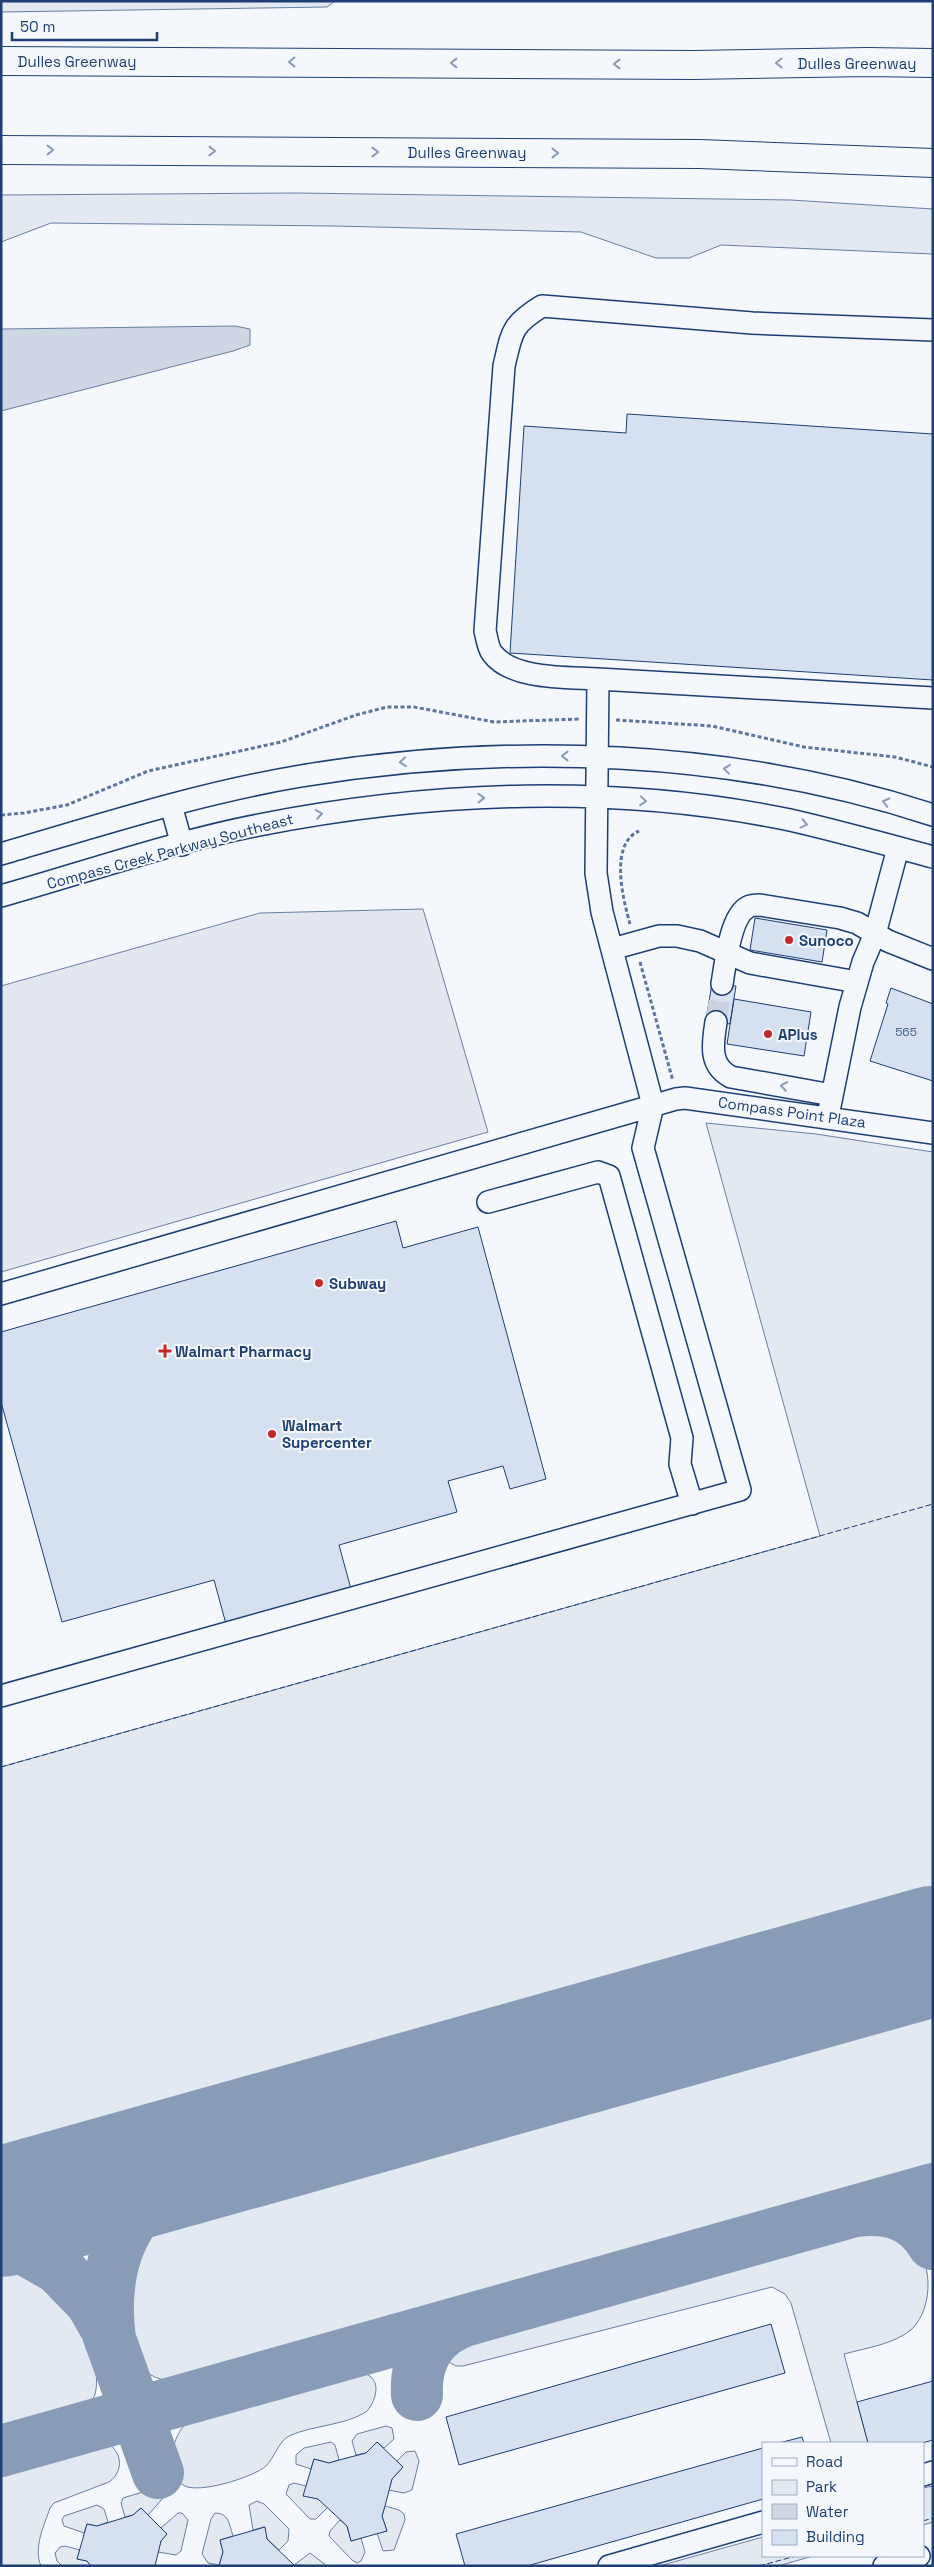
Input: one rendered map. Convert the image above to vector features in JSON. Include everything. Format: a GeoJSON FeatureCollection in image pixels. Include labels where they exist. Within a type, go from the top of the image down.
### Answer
{"type":"FeatureCollection","features":[{"type":"Feature","properties":{"kind":"highway","name":"Dulles Greenway"},"geometry":{"type":"LineString","coordinates":[[1,61],[683,65],[868,62],[933,63]]}},
{"type":"Feature","properties":{"kind":"highway","name":"Dulles Greenway"},"geometry":{"type":"LineString","coordinates":[[1,150],[700,154],[933,163]]}},
{"type":"Feature","properties":{"kind":"street"},"geometry":{"type":"LineString","coordinates":[[933,330],[752,323],[542,306],[524,317],[513,330],[504,366],[485,631],[490,652],[501,664],[540,676],[933,698]]}},
{"type":"Feature","properties":{"kind":"street"},"geometry":{"type":"LineString","coordinates":[[1,1696],[740,1490],[643,1148],[652,1105],[602,912],[596,874],[598,679]]}},
{"type":"Feature","properties":{"kind":"street"},"geometry":{"type":"LineString","coordinates":[[1,854],[171,805],[300,776],[403,762],[460,758],[597,756],[717,768],[777,777],[848,792],[933,815]]}},
{"type":"Feature","properties":{"kind":"street","name":"Compass Creek Parkway Southeast"},"geometry":{"type":"LineString","coordinates":[[1,896],[182,844],[256,826],[365,807],[482,798],[597,796],[684,805],[787,820],[933,857]]}},
{"type":"Feature","properties":{"kind":"street"},"geometry":{"type":"LineString","coordinates":[[171,805],[182,844]]}},
{"type":"Feature","properties":{"kind":"street"},"geometry":{"type":"LineString","coordinates":[[828,1116],[857,982],[875,934],[898,848]]}},
{"type":"Feature","properties":{"kind":"street"},"geometry":{"type":"LineString","coordinates":[[722,984],[727,952],[738,918],[748,907],[760,905],[840,918],[857,923],[875,934],[933,958]]}},
{"type":"Feature","properties":{"kind":"street"},"geometry":{"type":"LineString","coordinates":[[612,949],[659,936],[677,936],[700,941],[750,963],[857,982]]}},
{"type":"Feature","properties":{"kind":"street"},"geometry":{"type":"LineString","coordinates":[[716,1022],[712,1046],[714,1057],[724,1073],[731,1076],[832,1095]]}},
{"type":"Feature","properties":{"kind":"street","name":"Compass Point Plaza"},"geometry":{"type":"LineString","coordinates":[[1,1294],[472,1160],[676,1099],[685,1098],[828,1116],[933,1133]]}},
{"type":"Feature","properties":{"kind":"street"},"geometry":{"type":"LineString","coordinates":[[488,1202],[598,1172],[609,1176],[682,1438],[680,1464],[692,1504]]}},
{"type":"Feature","properties":{"kind":"street"},"geometry":{"type":"LineString","coordinates":[[609,2566],[762,2522]]}},
{"type":"Feature","properties":{"kind":"street"},"geometry":{"type":"LineString","coordinates":[[884,2566],[915,2557]]}},
{"type":"Feature","properties":{"kind":"path"},"geometry":{"type":"LineString","coordinates":[[639,831],[631,834],[624,843],[622,862],[623,900],[673,1080],[676,1099]]}},
{"type":"Feature","properties":{"kind":"green space"},"geometry":{"type":"Polygon","coordinates":[[[1,1],[335,1],[327,7],[1,12],[1,1]]]}},
{"type":"Feature","properties":{"kind":"green space"},"geometry":{"type":"Polygon","coordinates":[[[296,193],[791,200],[933,209],[933,254],[721,245],[689,258],[656,258],[581,232],[334,226],[51,223],[1,242],[1,195],[296,193]]]}},
{"type":"Feature","properties":{"kind":"green space"},"geometry":{"type":"Polygon","coordinates":[[[706,1123],[816,1134],[933,1152],[933,1904],[1,2167],[1,1767],[820,1536],[706,1123]]]}},
{"type":"Feature","properties":{"kind":"green space"},"geometry":{"type":"Polygon","coordinates":[[[933,1994],[933,2174],[199,2379],[182,2381],[155,2377],[138,2363],[132,2352],[125,2314],[125,2298],[129,2275],[140,2247],[170,2207],[933,1994]]]}},
{"type":"Feature","properties":{"kind":"green space"},"geometry":{"type":"Polygon","coordinates":[[[868,2228],[884,2229],[904,2235],[917,2247],[923,2258],[928,2283],[924,2308],[919,2320],[912,2329],[889,2342],[844,2354],[868,2442],[831,2442],[791,2303],[785,2294],[772,2287],[463,2366],[456,2366],[449,2362],[448,2347],[459,2339],[838,2233],[868,2228]]]}},
{"type":"Feature","properties":{"kind":"green space"},"geometry":{"type":"Polygon","coordinates":[[[1,2267],[19,2270],[36,2278],[52,2289],[66,2303],[78,2319],[87,2336],[94,2354],[97,2382],[93,2399],[76,2412],[51,2423],[1,2436],[1,2267]]]}},
{"type":"Feature","properties":{"kind":"green space"},"geometry":{"type":"Polygon","coordinates":[[[345,2373],[366,2374],[374,2382],[376,2392],[366,2412],[348,2420],[298,2432],[289,2436],[282,2442],[266,2466],[250,2475],[200,2488],[190,2488],[178,2480],[173,2464],[174,2446],[182,2428],[197,2412],[345,2373]]]}},
{"type":"Feature","properties":{"kind":"green space"},"geometry":{"type":"Polygon","coordinates":[[[386,2426],[392,2428],[394,2439],[384,2448],[377,2442],[366,2453],[356,2455],[352,2441],[357,2434],[386,2426]]]}},
{"type":"Feature","properties":{"kind":"green space"},"geometry":{"type":"Polygon","coordinates":[[[103,2441],[114,2449],[119,2460],[118,2472],[114,2477],[109,2482],[54,2503],[50,2508],[40,2537],[38,2552],[41,2566],[1,2566],[1,2467],[88,2442],[103,2441]]]}},
{"type":"Feature","properties":{"kind":"green space"},"geometry":{"type":"Polygon","coordinates":[[[331,2442],[335,2445],[339,2460],[329,2463],[314,2459],[311,2469],[296,2464],[296,2455],[304,2448],[331,2442]]]}},
{"type":"Feature","properties":{"kind":"green space"},"geometry":{"type":"Polygon","coordinates":[[[415,2451],[419,2461],[412,2490],[404,2493],[389,2490],[392,2479],[403,2467],[397,2461],[406,2452],[415,2451]]]}},
{"type":"Feature","properties":{"kind":"green space"},"geometry":{"type":"Polygon","coordinates":[[[294,2483],[306,2486],[328,2507],[316,2519],[310,2519],[286,2494],[289,2485],[294,2483]]]}},
{"type":"Feature","properties":{"kind":"green space"},"geometry":{"type":"Polygon","coordinates":[[[933,2486],[933,2522],[924,2525],[924,2488],[933,2486]]]}},
{"type":"Feature","properties":{"kind":"green space"},"geometry":{"type":"Polygon","coordinates":[[[153,2489],[159,2490],[164,2497],[148,2515],[141,2508],[133,2515],[125,2517],[121,2503],[123,2498],[153,2489]]]}},
{"type":"Feature","properties":{"kind":"green space"},"geometry":{"type":"Polygon","coordinates":[[[257,2501],[264,2504],[289,2529],[288,2541],[279,2550],[267,2539],[264,2527],[253,2530],[249,2505],[257,2501]]]}},
{"type":"Feature","properties":{"kind":"green space"},"geometry":{"type":"Polygon","coordinates":[[[97,2505],[104,2509],[108,2522],[97,2526],[87,2524],[84,2533],[64,2526],[62,2520],[64,2516],[97,2505]]]}},
{"type":"Feature","properties":{"kind":"green space"},"geometry":{"type":"Polygon","coordinates":[[[385,2506],[399,2510],[404,2514],[405,2520],[394,2550],[383,2551],[377,2533],[387,2531],[382,2516],[385,2506]]]}},
{"type":"Feature","properties":{"kind":"green space"},"geometry":{"type":"Polygon","coordinates":[[[178,2513],[182,2513],[188,2520],[181,2551],[176,2555],[158,2552],[161,2541],[167,2534],[161,2528],[178,2513]]]}},
{"type":"Feature","properties":{"kind":"green space"},"geometry":{"type":"Polygon","coordinates":[[[215,2513],[220,2513],[226,2517],[233,2536],[220,2540],[223,2552],[219,2565],[208,2563],[202,2554],[211,2519],[215,2513]]]}},
{"type":"Feature","properties":{"kind":"green space"},"geometry":{"type":"Polygon","coordinates":[[[340,2520],[347,2526],[351,2541],[361,2538],[365,2552],[361,2561],[357,2563],[329,2536],[330,2531],[340,2520]]]}},
{"type":"Feature","properties":{"kind":"green space"},"geometry":{"type":"Polygon","coordinates":[[[762,2537],[762,2557],[810,2557],[778,2566],[659,2566],[762,2537]]]}},
{"type":"Feature","properties":{"kind":"green space"},"geometry":{"type":"Polygon","coordinates":[[[65,2546],[80,2550],[77,2559],[87,2561],[91,2566],[62,2566],[57,2561],[55,2553],[60,2547],[65,2546]]]}},
{"type":"Feature","properties":{"kind":"green space"},"geometry":{"type":"Polygon","coordinates":[[[310,2553],[327,2566],[294,2565],[310,2553]]]}},
{"type":"Feature","properties":{"kind":"shaded area"},"geometry":{"type":"Polygon","coordinates":[[[423,909],[488,1132],[1,1272],[1,986],[260,913],[423,909]]]}},
{"type":"Feature","properties":{"kind":"water"},"geometry":{"type":"Polygon","coordinates":[[[235,326],[250,329],[250,345],[1,411],[1,329],[235,326]]]}},
{"type":"Feature","properties":{"kind":"building"},"geometry":{"type":"Polygon","coordinates":[[[627,414],[933,434],[933,680],[510,653],[524,426],[626,433],[627,414]]]}},
{"type":"Feature","properties":{"kind":"building","name":"Sunoco"},"geometry":{"type":"Polygon","coordinates":[[[755,918],[827,930],[822,962],[750,950],[755,918]]]}},
{"type":"Feature","properties":{"kind":"building"},"geometry":{"type":"Polygon","coordinates":[[[712,983],[736,986],[730,1024],[706,1020],[712,983]]]}},
{"type":"Feature","properties":{"kind":"building"},"geometry":{"type":"Polygon","coordinates":[[[891,988],[933,1004],[933,1081],[870,1061],[888,1004],[886,1003],[891,988]]]}},
{"type":"Feature","properties":{"kind":"building","name":"APlus"},"geometry":{"type":"Polygon","coordinates":[[[734,999],[811,1012],[804,1056],[727,1044],[734,999]]]}},
{"type":"Feature","properties":{"kind":"building","name":"Walmart Supercenter"},"geometry":{"type":"Polygon","coordinates":[[[396,1221],[403,1248],[478,1227],[546,1479],[510,1489],[503,1466],[448,1481],[457,1512],[339,1545],[351,1589],[226,1624],[214,1580],[62,1622],[1,1402],[1,1332],[396,1221]]]}},
{"type":"Feature","properties":{"kind":"building"},"geometry":{"type":"Polygon","coordinates":[[[771,2324],[785,2373],[459,2465],[446,2417],[771,2324]]]}},
{"type":"Feature","properties":{"kind":"building"},"geometry":{"type":"Polygon","coordinates":[[[933,2381],[933,2440],[924,2442],[868,2442],[857,2402],[933,2381]]]}},
{"type":"Feature","properties":{"kind":"building"},"geometry":{"type":"Polygon","coordinates":[[[802,2437],[804,2442],[783,2442],[802,2437]]]}},
{"type":"Feature","properties":{"kind":"building"},"geometry":{"type":"Polygon","coordinates":[[[377,2442],[403,2467],[392,2479],[382,2516],[387,2531],[351,2541],[347,2526],[318,2499],[303,2496],[314,2459],[329,2463],[366,2453],[377,2442]]]}},
{"type":"Feature","properties":{"kind":"building"},"geometry":{"type":"Polygon","coordinates":[[[762,2448],[762,2499],[527,2566],[465,2566],[456,2534],[762,2448]]]}},
{"type":"Feature","properties":{"kind":"building"},"geometry":{"type":"Polygon","coordinates":[[[141,2508],[167,2534],[161,2541],[155,2566],[91,2566],[87,2561],[77,2559],[87,2524],[97,2526],[133,2515],[141,2508]]]}},
{"type":"Feature","properties":{"kind":"building"},"geometry":{"type":"Polygon","coordinates":[[[265,2527],[267,2539],[295,2566],[219,2566],[223,2552],[220,2540],[265,2527]]]}},
{"type":"Feature","properties":{"kind":"taxiway"},"geometry":{"type":"LineString","coordinates":[[110,2340],[108,2304],[111,2272],[119,2244],[133,2220],[151,2198],[174,2179],[201,2162],[232,2147]]}},
{"type":"Feature","properties":{"kind":"taxiway"},"geometry":{"type":"LineString","coordinates":[[1,2451],[933,2189]]}},
{"type":"Feature","properties":{"kind":"taxiway"},"geometry":{"type":"LineString","coordinates":[[857,2211],[880,2210],[901,2215],[918,2226],[933,2244]]}},
{"type":"Feature","properties":{"kind":"taxiway"},"geometry":{"type":"LineString","coordinates":[[1,2240],[12,2242],[58,2268],[91,2302],[106,2328],[158,2473]]}},
{"type":"Feature","properties":{"kind":"taxiway"},"geometry":{"type":"LineString","coordinates":[[417,2395],[419,2370],[427,2349],[442,2333],[464,2321]]}},
{"type":"Feature","properties":{"kind":"runway"},"geometry":{"type":"LineString","coordinates":[[1,2212],[933,1951]]}},
{"type":"Feature","properties":{"kind":"tunnel"},"geometry":{"type":"LineString","coordinates":[[716,1022],[722,984]]}},
{"type":"Feature","properties":{"kind":"fence"},"geometry":{"type":"LineString","coordinates":[[1,1767],[933,1504]]}},
{"type":"Feature","properties":{"kind":"fence"},"geometry":{"type":"LineString","coordinates":[[924,2521],[933,2518]]}},
{"type":"Feature","properties":{"kind":"fence"},"geometry":{"type":"LineString","coordinates":[[759,2566],[792,2557]]}},
{"type":"Feature","properties":{"kind":"place","name":"Sunoco"},"geometry":{"type":"Point","coordinates":[789,940]}},
{"type":"Feature","properties":{"kind":"place","name":"APlus"},"geometry":{"type":"Point","coordinates":[768,1034]}},
{"type":"Feature","properties":{"kind":"place","name":"Subway"},"geometry":{"type":"Point","coordinates":[319,1283]}},
{"type":"Feature","properties":{"kind":"place","name":"Walmart Pharmacy"},"geometry":{"type":"Point","coordinates":[165,1351]}},
{"type":"Feature","properties":{"kind":"place","name":"Walmart Supercenter"},"geometry":{"type":"Point","coordinates":[272,1434]}}]}
